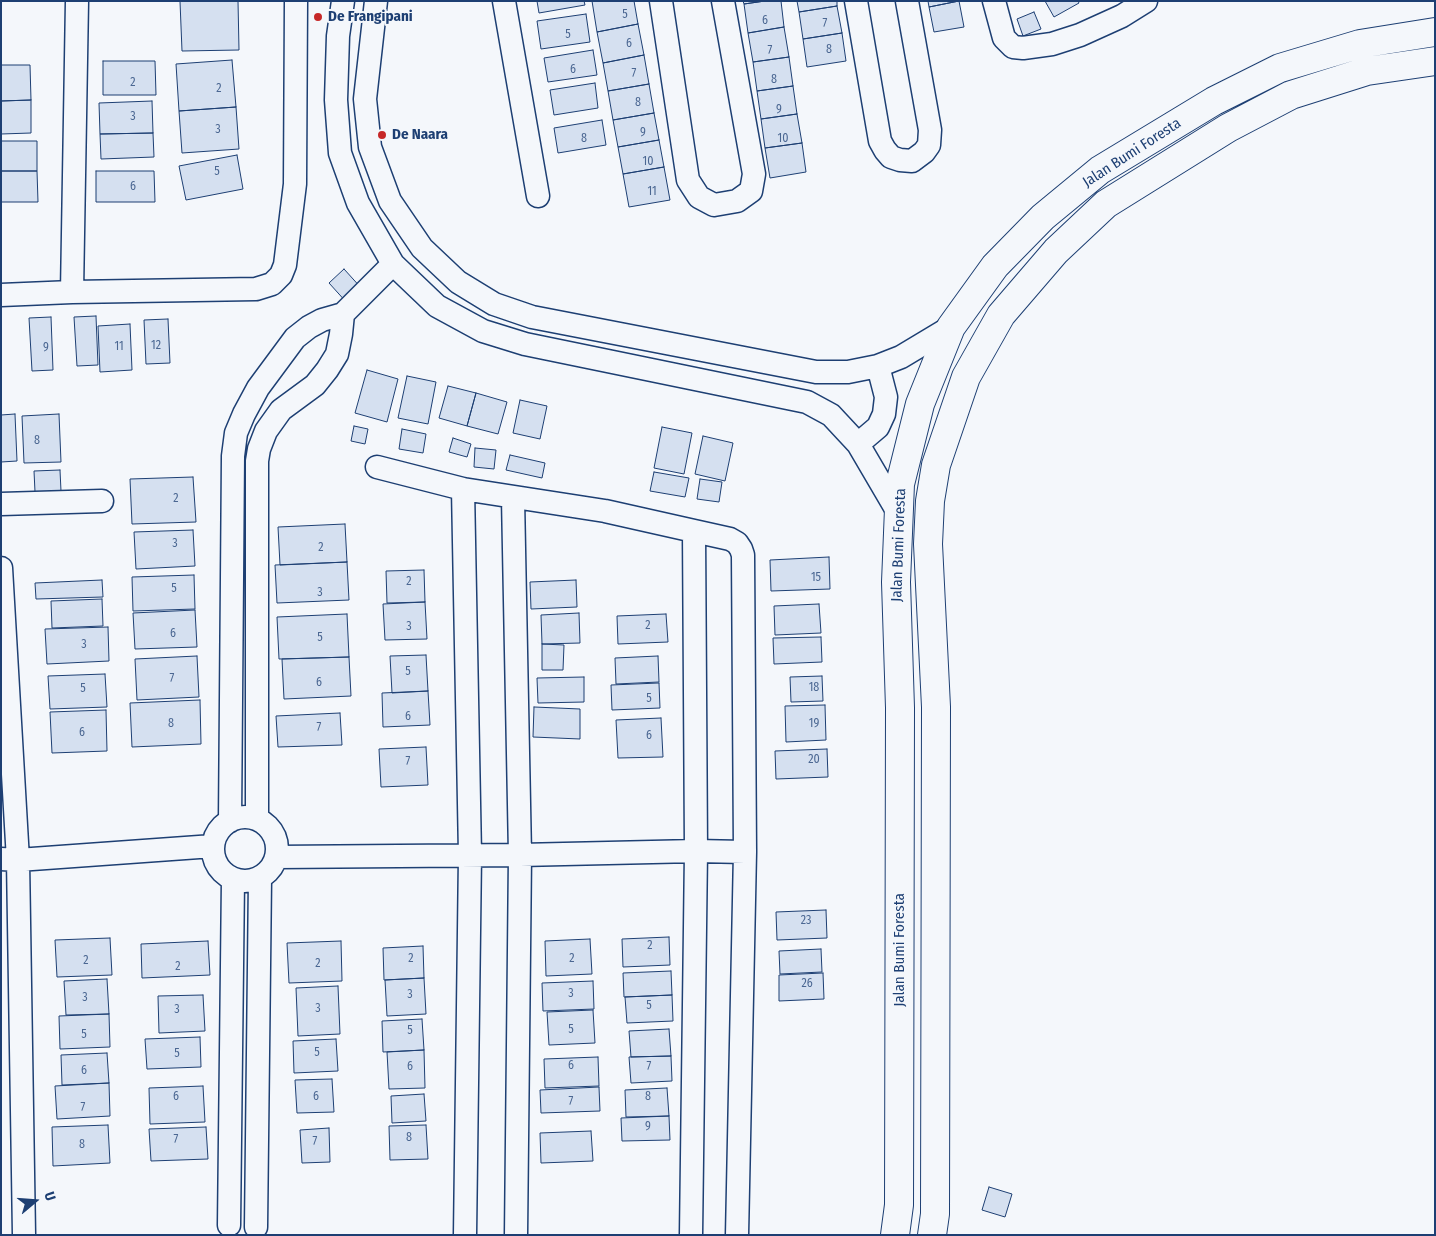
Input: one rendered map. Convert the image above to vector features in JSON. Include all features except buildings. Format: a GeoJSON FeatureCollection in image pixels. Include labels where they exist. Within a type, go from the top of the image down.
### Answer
{"type":"FeatureCollection","features":[{"type":"Feature","properties":{"kind":"main road","name":"Jalan Bumi Foresta"},"geometry":{"type":"LineString","coordinates":[[895,1235],[899,1195],[900,708],[896,582],[900,484],[920,404],[951,327],[995,266],[1043,217],[1100,170],[1214,101],[1280,68],[1360,44],[1435,32]]}},
{"type":"Feature","properties":{"kind":"main road","name":"Jalan Bumi Foresta"},"geometry":{"type":"LineString","coordinates":[[932,1235],[935,1214],[936,707],[928,544],[930,501],[936,465],[966,377],[1001,315],[1056,251],[1106,204],[1228,128],[1291,95],[1367,71],[1435,61]]}},
{"type":"Feature","properties":{"kind":"main road"},"geometry":{"type":"LineString","coordinates":[[1214,101],[1228,128]]}},
{"type":"Feature","properties":{"kind":"main road"},"geometry":{"type":"LineString","coordinates":[[900,708],[936,707]]}},
{"type":"Feature","properties":{"kind":"street"},"geometry":{"type":"LineString","coordinates":[[72,292],[77,1]]}},
{"type":"Feature","properties":{"kind":"street"},"geometry":{"type":"LineString","coordinates":[[1,295],[256,289],[272,284],[281,275],[285,265],[295,184],[296,1]]}},
{"type":"Feature","properties":{"kind":"street"},"geometry":{"type":"LineString","coordinates":[[343,1],[338,36],[336,100],[340,152],[358,203],[393,264],[437,306],[483,332],[525,344],[807,402],[831,415],[858,444],[899,514]]}},
{"type":"Feature","properties":{"kind":"street"},"geometry":{"type":"LineString","coordinates":[[376,1],[365,100],[370,147],[390,201],[422,248],[458,282],[494,304],[532,317],[816,372],[848,372],[878,366],[901,357],[951,327]]}},
{"type":"Feature","properties":{"kind":"street"},"geometry":{"type":"LineString","coordinates":[[504,1],[538,196]]}},
{"type":"Feature","properties":{"kind":"street"},"geometry":{"type":"LineString","coordinates":[[662,1],[688,180],[699,197],[714,205],[738,201],[752,190],[754,174],[723,1]]}},
{"type":"Feature","properties":{"kind":"street"},"geometry":{"type":"LineString","coordinates":[[856,1],[880,141],[891,157],[912,161],[924,152],[929,145],[930,130],[907,1]]}},
{"type":"Feature","properties":{"kind":"street"},"geometry":{"type":"LineString","coordinates":[[994,1],[1004,38],[1013,47],[1023,48],[1052,44],[1080,35],[1122,16],[1146,1]]}},
{"type":"Feature","properties":{"kind":"street"},"geometry":{"type":"LineString","coordinates":[[230,821],[233,456],[236,433],[258,388],[294,338],[308,327],[322,320],[343,314],[393,264]]}},
{"type":"Feature","properties":{"kind":"street"},"geometry":{"type":"LineString","coordinates":[[257,819],[256,461],[266,431],[281,410],[315,385],[337,354],[343,314]]}},
{"type":"Feature","properties":{"kind":"street"},"geometry":{"type":"LineString","coordinates":[[695,379],[701,350]]}},
{"type":"Feature","properties":{"kind":"street"},"geometry":{"type":"LineString","coordinates":[[858,444],[878,427],[884,414],[886,398],[878,366]]}},
{"type":"Feature","properties":{"kind":"street"},"geometry":{"type":"LineString","coordinates":[[258,388],[281,410]]}},
{"type":"Feature","properties":{"kind":"street"},"geometry":{"type":"LineString","coordinates":[[377,467],[463,489],[605,511],[730,539],[737,543],[743,555],[745,852],[738,1235]]}},
{"type":"Feature","properties":{"kind":"street"},"geometry":{"type":"LineString","coordinates":[[463,489],[470,855],[465,1235]]}},
{"type":"Feature","properties":{"kind":"street"},"geometry":{"type":"LineString","coordinates":[[513,498],[520,855],[516,1235]]}},
{"type":"Feature","properties":{"kind":"street"},"geometry":{"type":"LineString","coordinates":[[1,504],[102,501]]}},
{"type":"Feature","properties":{"kind":"street"},"geometry":{"type":"LineString","coordinates":[[691,1235],[696,851],[694,531]]}},
{"type":"Feature","properties":{"kind":"street"},"geometry":{"type":"LineString","coordinates":[[1,568],[24,1235]]}},
{"type":"Feature","properties":{"kind":"street"},"geometry":{"type":"LineString","coordinates":[[248,817],[257,819],[270,828],[277,842],[277,857],[270,869],[260,878],[246,881],[233,878],[222,870],[215,858],[213,846],[216,835],[230,821],[248,817]]}},
{"type":"Feature","properties":{"kind":"street"},"geometry":{"type":"LineString","coordinates":[[10,859],[213,846]]}},
{"type":"Feature","properties":{"kind":"street"},"geometry":{"type":"LineString","coordinates":[[277,857],[696,851],[745,852]]}},
{"type":"Feature","properties":{"kind":"street"},"geometry":{"type":"LineString","coordinates":[[233,878],[222,1230],[242,1223],[261,1231],[260,878]]}},
{"type":"Feature","properties":{"kind":"place","name":"De Frangipani"},"geometry":{"type":"Point","coordinates":[318,17]}},
{"type":"Feature","properties":{"kind":"place","name":"De Naara"},"geometry":{"type":"Point","coordinates":[382,135]}}]}
